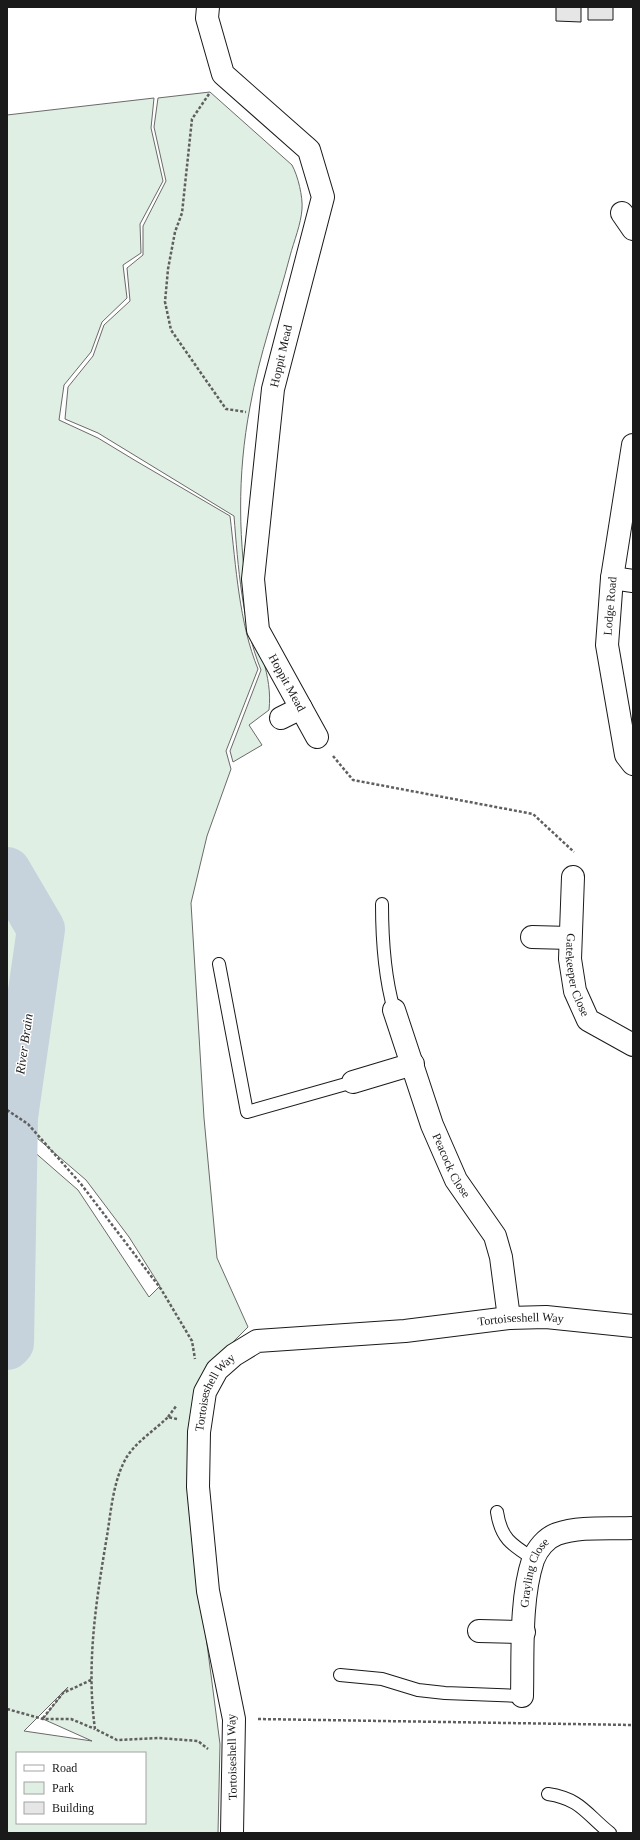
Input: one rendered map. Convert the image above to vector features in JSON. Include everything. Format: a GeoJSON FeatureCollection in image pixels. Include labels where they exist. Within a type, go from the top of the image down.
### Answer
{"type":"FeatureCollection","features":[{"type":"Feature","properties":{"kind":"street"},"geometry":{"type":"LineString","coordinates":[[208,7],[207,18],[223,74]]}},
{"type":"Feature","properties":{"kind":"street","name":"Hoppit Mead"},"geometry":{"type":"LineString","coordinates":[[223,74],[309,150],[323,197],[273,389],[253,579],[258,630],[317,737]]}},
{"type":"Feature","properties":{"kind":"street","name":"Lodge Road"},"geometry":{"type":"LineString","coordinates":[[633,445],[623,580],[607,646],[626,755],[633,764]]}},
{"type":"Feature","properties":{"kind":"street"},"geometry":{"type":"LineString","coordinates":[[281,718],[301,708]]}},
{"type":"Feature","properties":{"kind":"street","name":"Gatekeeper Close"},"geometry":{"type":"LineString","coordinates":[[573,877],[570,959],[575,991],[588,1020],[633,1045]]}},
{"type":"Feature","properties":{"kind":"street"},"geometry":{"type":"LineString","coordinates":[[532,937],[570,938]]}},
{"type":"Feature","properties":{"kind":"street","name":"Peacock Close"},"geometry":{"type":"LineString","coordinates":[[394,1010],[432,1125],[456,1180],[495,1236],[501,1257],[509,1318]]}},
{"type":"Feature","properties":{"kind":"street"},"geometry":{"type":"LineString","coordinates":[[353,1082],[413,1064]]}},
{"type":"Feature","properties":{"kind":"street","name":"Tortoiseshell Way"},"geometry":{"type":"LineString","coordinates":[[232,1833],[234,1719],[208,1591],[198,1487],[199,1432],[205,1392],[217,1370],[234,1355],[257,1342],[405,1331],[509,1318],[546,1317],[633,1326]]}},
{"type":"Feature","properties":{"kind":"street","name":"Grayling Close"},"geometry":{"type":"LineString","coordinates":[[522,1696],[524,1632],[528,1583],[534,1559],[542,1544],[557,1534],[576,1530],[633,1528]]}},
{"type":"Feature","properties":{"kind":"street"},"geometry":{"type":"LineString","coordinates":[[479,1631],[524,1632]]}},
{"type":"Feature","properties":{"kind":"lane"},"geometry":{"type":"LineString","coordinates":[[382,904],[382,933],[385,967],[394,1010]]}},
{"type":"Feature","properties":{"kind":"lane"},"geometry":{"type":"LineString","coordinates":[[219,964],[247,1112],[353,1082]]}},
{"type":"Feature","properties":{"kind":"lane"},"geometry":{"type":"LineString","coordinates":[[497,1512],[499,1524],[511,1544],[534,1559]]}},
{"type":"Feature","properties":{"kind":"lane"},"geometry":{"type":"LineString","coordinates":[[340,1675],[382,1679],[418,1690],[444,1693],[522,1696]]}},
{"type":"Feature","properties":{"kind":"lane"},"geometry":{"type":"LineString","coordinates":[[548,1794],[571,1800],[582,1806],[610,1833]]}},
{"type":"Feature","properties":{"kind":"path"},"geometry":{"type":"LineString","coordinates":[[223,74],[192,119],[182,213],[175,232],[168,269],[165,302],[171,330],[226,409],[270,415]]}},
{"type":"Feature","properties":{"kind":"path"},"geometry":{"type":"LineString","coordinates":[[317,737],[353,780],[533,814],[580,857],[573,877]]}},
{"type":"Feature","properties":{"kind":"path"},"geometry":{"type":"LineString","coordinates":[[7,1110],[28,1124],[81,1184],[161,1289],[192,1341],[195,1360]]}},
{"type":"Feature","properties":{"kind":"path"},"geometry":{"type":"LineString","coordinates":[[96,1729],[92,1703],[92,1640],[114,1491],[119,1474],[126,1459],[135,1447],[168,1417],[184,1421]]}},
{"type":"Feature","properties":{"kind":"path"},"geometry":{"type":"LineString","coordinates":[[43,1719],[63,1693],[91,1680]]}},
{"type":"Feature","properties":{"kind":"path"},"geometry":{"type":"LineString","coordinates":[[7,1709],[43,1719],[71,1719],[96,1729],[117,1740],[158,1738],[198,1741],[212,1752]]}},
{"type":"Feature","properties":{"kind":"path"},"geometry":{"type":"LineString","coordinates":[[234,1719],[633,1725]]}},
{"type":"Feature","properties":{"kind":"green space"},"geometry":{"type":"Polygon","coordinates":[[[210,92],[292,165],[300,187],[302,199],[299,227],[263,350],[254,388],[246,432],[241,484],[241,534],[246,586],[253,624],[269,685],[269,710],[249,725],[262,745],[233,762],[230,751],[261,670],[249,633],[245,614],[239,574],[234,516],[98,433],[65,419],[68,387],[93,356],[104,325],[130,301],[127,268],[143,255],[143,226],[166,181],[154,127],[158,98],[210,92]]]}},
{"type":"Feature","properties":{"kind":"green space"},"geometry":{"type":"Polygon","coordinates":[[[154,98],[151,128],[163,181],[140,224],[141,253],[123,265],[127,298],[102,322],[91,352],[64,385],[59,420],[98,438],[230,516],[242,614],[246,633],[258,669],[226,751],[231,769],[207,836],[191,903],[204,1118],[217,1258],[248,1327],[208,1367],[201,1598],[220,1744],[218,1833],[7,1833],[7,1355],[18,1343],[21,1143],[32,1150],[78,1190],[149,1297],[160,1286],[129,1237],[86,1180],[23,1126],[29,1070],[50,929],[7,855],[7,115],[154,98]],[[68,1687],[24,1731],[92,1741],[43,1719],[68,1687]]]}},
{"type":"Feature","properties":{"kind":"green space"},"geometry":{"type":"Polygon","coordinates":[[[7,877],[41,929],[7,1113],[7,877]]]}},
{"type":"Feature","properties":{"kind":"building"},"geometry":{"type":"Polygon","coordinates":[[[556,7],[581,7],[581,22],[556,21],[556,7]]]}},
{"type":"Feature","properties":{"kind":"building"},"geometry":{"type":"Polygon","coordinates":[[[588,7],[613,7],[613,20],[588,20],[588,7]]]}},
{"type":"Feature","properties":{"kind":"waterway","name":"River Brain"},"geometry":{"type":"LineString","coordinates":[[7,871],[41,929],[14,1117],[10,1343],[7,1346]]}}]}
